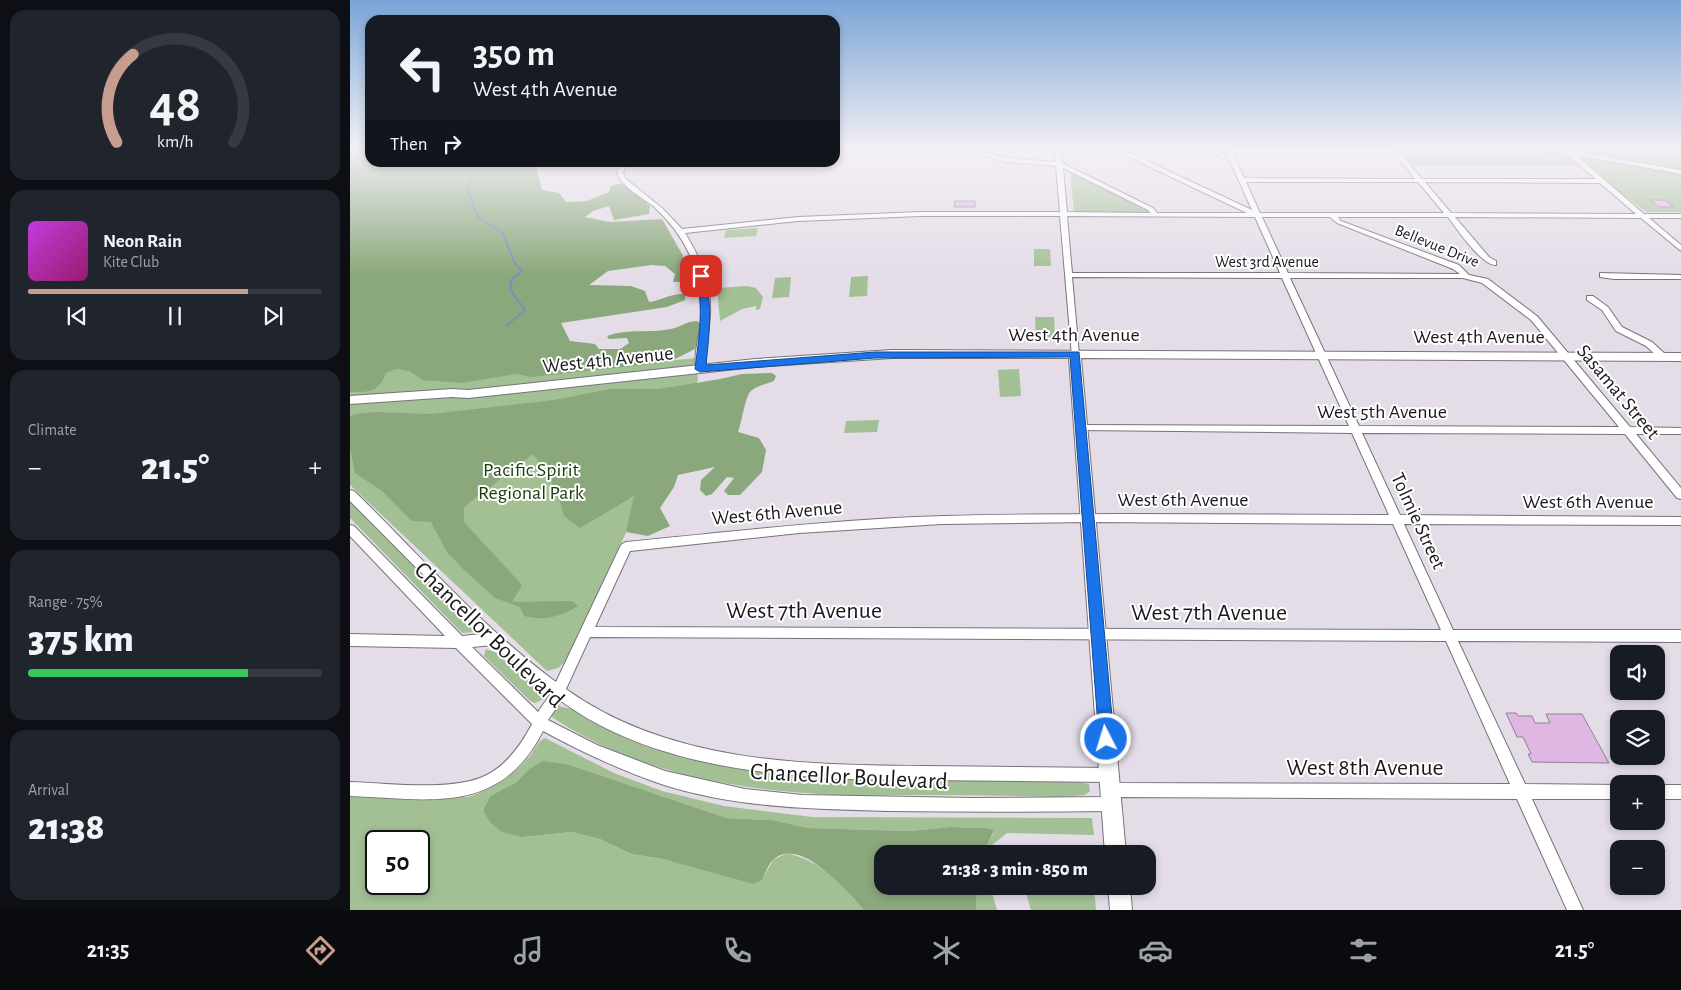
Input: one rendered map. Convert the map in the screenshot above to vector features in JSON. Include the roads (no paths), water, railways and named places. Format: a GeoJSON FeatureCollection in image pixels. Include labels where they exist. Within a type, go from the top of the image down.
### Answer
{"type":"FeatureCollection","features":[{"type":"Feature","properties":{"kind":"main road"},"geometry":{"type":"LineString","coordinates":[[1075,354],[1115,845]]}},
{"type":"Feature","properties":{"kind":"main road","name":"West 4th Avenue"},"geometry":{"type":"LineString","coordinates":[[468,394],[700,369],[875,355],[1321,354],[1681,357]]}},
{"type":"Feature","properties":{"kind":"main road"},"geometry":{"type":"LineString","coordinates":[[350,400],[452,393],[468,394]]}},
{"type":"Feature","properties":{"kind":"main road"},"geometry":{"type":"LineString","coordinates":[[350,407],[433,401],[468,394]]}},
{"type":"Feature","properties":{"kind":"main road"},"geometry":{"type":"LineString","coordinates":[[1120,895],[1121,910]]}},
{"type":"Feature","properties":{"kind":"street"},"geometry":{"type":"LineString","coordinates":[[636,190],[666,215],[680,231],[695,258],[706,296],[705,328],[700,369]]}},
{"type":"Feature","properties":{"kind":"street"},"geometry":{"type":"LineString","coordinates":[[1062,190],[1075,354]]}},
{"type":"Feature","properties":{"kind":"street"},"geometry":{"type":"LineString","coordinates":[[1113,190],[1150,209],[1154,214]]}},
{"type":"Feature","properties":{"kind":"street"},"geometry":{"type":"LineString","coordinates":[[1205,190],[1256,214]]}},
{"type":"Feature","properties":{"kind":"street","name":"Tolmie Street"},"geometry":{"type":"LineString","coordinates":[[1246,190],[1575,910]]}},
{"type":"Feature","properties":{"kind":"street"},"geometry":{"type":"LineString","coordinates":[[1429,190],[1486,260],[1492,263]]}},
{"type":"Feature","properties":{"kind":"street"},"geometry":{"type":"LineString","coordinates":[[1612,190],[1681,249]]}},
{"type":"Feature","properties":{"kind":"street"},"geometry":{"type":"LineString","coordinates":[[680,231],[764,222],[868,216],[1064,214],[1681,216]]}},
{"type":"Feature","properties":{"kind":"street","name":"Bellevue Drive"},"geometry":{"type":"LineString","coordinates":[[1332,215],[1338,222],[1456,267],[1466,276],[1485,281],[1527,313]]}},
{"type":"Feature","properties":{"kind":"street","name":"West 3rd Avenue"},"geometry":{"type":"LineString","coordinates":[[1068,275],[1466,276]]}},
{"type":"Feature","properties":{"kind":"street"},"geometry":{"type":"LineString","coordinates":[[1603,275],[1614,277],[1681,277]]}},
{"type":"Feature","properties":{"kind":"street"},"geometry":{"type":"LineString","coordinates":[[1590,298],[1605,309],[1619,329],[1649,344],[1662,356]]}},
{"type":"Feature","properties":{"kind":"street","name":"Sasamat Street"},"geometry":{"type":"LineString","coordinates":[[1527,313],[1681,495]]}},
{"type":"Feature","properties":{"kind":"street","name":"West 5th Avenue"},"geometry":{"type":"LineString","coordinates":[[1082,428],[1681,431]]}},
{"type":"Feature","properties":{"kind":"street","name":"Chancellor Boulevard"},"geometry":{"type":"LineString","coordinates":[[350,494],[524,666],[605,719],[641,736],[706,755],[760,765],[1111,790]]}},
{"type":"Feature","properties":{"kind":"street","name":"West 6th Avenue"},"geometry":{"type":"LineString","coordinates":[[586,632],[626,547],[901,522],[1088,518],[1681,521]]}},
{"type":"Feature","properties":{"kind":"street","name":"Chancellor Boulevard"},"geometry":{"type":"LineString","coordinates":[[350,529],[540,723],[593,750],[665,778],[745,796],[802,802],[972,805],[1111,790]]}},
{"type":"Feature","properties":{"kind":"street"},"geometry":{"type":"LineString","coordinates":[[350,789],[465,789],[478,786],[501,774],[527,746],[540,723],[544,711],[555,699],[586,632]]}},
{"type":"Feature","properties":{"kind":"street","name":"West 7th Avenue"},"geometry":{"type":"LineString","coordinates":[[586,632],[1681,636]]}},
{"type":"Feature","properties":{"kind":"street"},"geometry":{"type":"LineString","coordinates":[[350,640],[459,642],[496,639]]}},
{"type":"Feature","properties":{"kind":"street","name":"West 8th Avenue"},"geometry":{"type":"LineString","coordinates":[[1111,790],[1610,792]]}},
{"type":"Feature","properties":{"kind":"street"},"geometry":{"type":"LineString","coordinates":[[1665,792],[1681,792]]}},
{"type":"Feature","properties":{"kind":"waterway"},"geometry":{"type":"LineString","coordinates":[[467,190],[478,217],[503,233],[514,262],[522,271],[512,279],[510,289],[525,310],[506,326]]}},
{"type":"Feature","properties":{"kind":"park label","name":"Pacific Spirit Regional Park"},"geometry":{"type":"Point","coordinates":[531,482]}}]}
